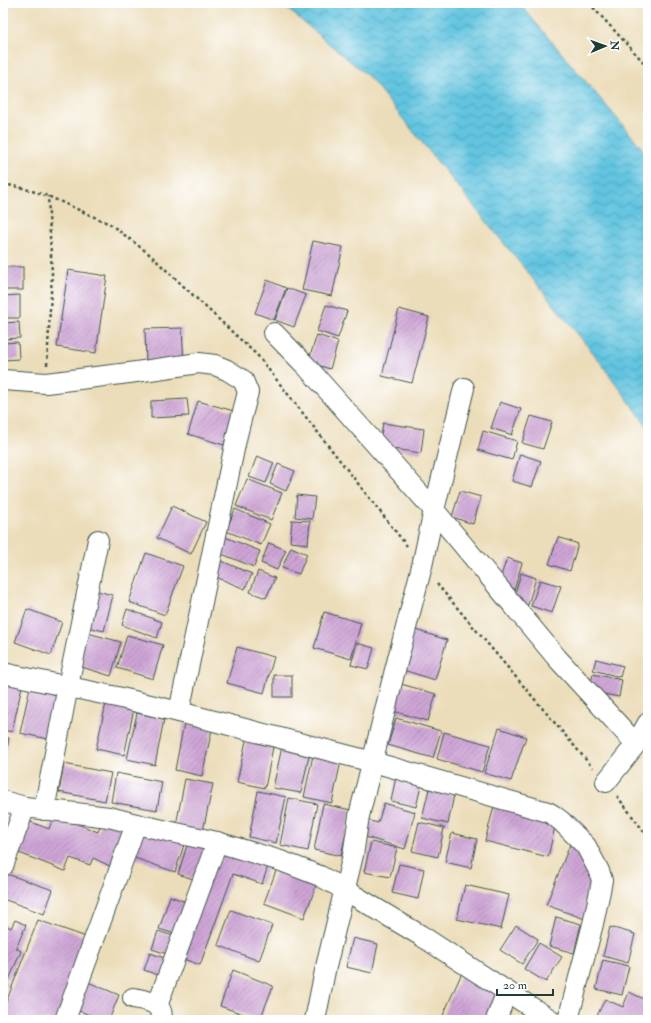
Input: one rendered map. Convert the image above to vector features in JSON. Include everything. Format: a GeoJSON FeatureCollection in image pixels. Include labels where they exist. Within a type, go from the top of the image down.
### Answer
{"type":"FeatureCollection","features":[{"type":"Feature","properties":{"kind":"street"},"geometry":{"type":"LineString","coordinates":[[274,333],[307,367],[434,510],[557,658],[636,744]]}},
{"type":"Feature","properties":{"kind":"street"},"geometry":{"type":"LineString","coordinates":[[3,380],[46,383],[199,363],[215,365],[227,370],[243,380],[248,392],[237,435],[179,712]]}},
{"type":"Feature","properties":{"kind":"street"},"geometry":{"type":"LineString","coordinates":[[315,1020],[325,971],[353,855],[359,816],[422,566],[464,388]]}},
{"type":"Feature","properties":{"kind":"street"},"geometry":{"type":"LineString","coordinates":[[3,866],[35,808],[68,686],[98,540]]}},
{"type":"Feature","properties":{"kind":"street"},"geometry":{"type":"LineString","coordinates":[[3,673],[68,686],[179,712],[373,762],[554,815],[586,846],[602,880],[593,924],[568,1020]]}},
{"type":"Feature","properties":{"kind":"street"},"geometry":{"type":"LineString","coordinates":[[606,782],[636,744],[648,722]]}},
{"type":"Feature","properties":{"kind":"street"},"geometry":{"type":"LineString","coordinates":[[3,801],[35,808],[109,817],[217,842],[281,861],[320,876],[420,935],[551,1020]]}},
{"type":"Feature","properties":{"kind":"street"},"geometry":{"type":"LineString","coordinates":[[65,1020],[136,824]]}},
{"type":"Feature","properties":{"kind":"street"},"geometry":{"type":"LineString","coordinates":[[159,1013],[217,842]]}},
{"type":"Feature","properties":{"kind":"street"},"geometry":{"type":"LineString","coordinates":[[496,1020],[507,992]]}},
{"type":"Feature","properties":{"kind":"street"},"geometry":{"type":"LineString","coordinates":[[133,998],[149,1001],[159,1013]]}},
{"type":"Feature","properties":{"kind":"path"},"geometry":{"type":"LineString","coordinates":[[588,3],[648,68]]}},
{"type":"Feature","properties":{"kind":"path"},"geometry":{"type":"LineString","coordinates":[[3,184],[19,187],[48,196],[110,224],[148,253],[258,356],[422,566],[579,753],[606,782],[648,837]]}},
{"type":"Feature","properties":{"kind":"path"},"geometry":{"type":"LineString","coordinates":[[46,383],[52,274],[48,196]]}},
{"type":"Feature","properties":{"kind":"water"},"geometry":{"type":"Polygon","coordinates":[[[280,3],[519,3],[648,155],[648,427],[597,358],[369,77],[280,3]]]}},
{"type":"Feature","properties":{"kind":"building"},"geometry":{"type":"Polygon","coordinates":[[[313,241],[343,247],[332,296],[302,290],[313,241]]]}},
{"type":"Feature","properties":{"kind":"building"},"geometry":{"type":"Polygon","coordinates":[[[3,267],[23,267],[23,290],[3,290],[3,267]]]}},
{"type":"Feature","properties":{"kind":"building"},"geometry":{"type":"Polygon","coordinates":[[[68,270],[107,276],[96,353],[57,347],[68,270]]]}},
{"type":"Feature","properties":{"kind":"building"},"geometry":{"type":"Polygon","coordinates":[[[267,280],[286,288],[274,320],[255,313],[267,280]]]}},
{"type":"Feature","properties":{"kind":"building"},"geometry":{"type":"Polygon","coordinates":[[[287,288],[306,295],[294,327],[275,320],[287,288]]]}},
{"type":"Feature","properties":{"kind":"building"},"geometry":{"type":"Polygon","coordinates":[[[20,295],[20,318],[3,318],[3,296],[20,295]]]}},
{"type":"Feature","properties":{"kind":"building"},"geometry":{"type":"Polygon","coordinates":[[[326,305],[347,311],[338,338],[317,331],[326,305]]]}},
{"type":"Feature","properties":{"kind":"building"},"geometry":{"type":"Polygon","coordinates":[[[399,309],[429,317],[412,383],[382,376],[399,309]]]}},
{"type":"Feature","properties":{"kind":"building"},"geometry":{"type":"Polygon","coordinates":[[[19,322],[20,338],[3,339],[3,323],[19,322]]]}},
{"type":"Feature","properties":{"kind":"building"},"geometry":{"type":"Polygon","coordinates":[[[182,328],[184,363],[146,364],[145,329],[182,328]]]}},
{"type":"Feature","properties":{"kind":"building"},"geometry":{"type":"Polygon","coordinates":[[[317,335],[338,342],[330,369],[308,362],[317,335]]]}},
{"type":"Feature","properties":{"kind":"building"},"geometry":{"type":"Polygon","coordinates":[[[18,342],[19,359],[3,360],[3,343],[18,342]]]}},
{"type":"Feature","properties":{"kind":"building"},"geometry":{"type":"Polygon","coordinates":[[[187,399],[189,416],[151,418],[151,401],[187,399]]]}},
{"type":"Feature","properties":{"kind":"building"},"geometry":{"type":"Polygon","coordinates":[[[198,401],[234,411],[224,445],[188,434],[198,401]]]}},
{"type":"Feature","properties":{"kind":"building"},"geometry":{"type":"Polygon","coordinates":[[[500,402],[521,409],[512,435],[491,428],[500,402]]]}},
{"type":"Feature","properties":{"kind":"building"},"geometry":{"type":"Polygon","coordinates":[[[531,416],[552,422],[543,449],[522,443],[531,416]]]}},
{"type":"Feature","properties":{"kind":"building"},"geometry":{"type":"Polygon","coordinates":[[[383,423],[424,429],[421,453],[379,447],[383,423]]]}},
{"type":"Feature","properties":{"kind":"building"},"geometry":{"type":"Polygon","coordinates":[[[483,431],[517,441],[512,460],[478,450],[483,431]]]}},
{"type":"Feature","properties":{"kind":"building"},"geometry":{"type":"Polygon","coordinates":[[[520,454],[541,461],[532,487],[512,481],[520,454]]]}},
{"type":"Feature","properties":{"kind":"building"},"geometry":{"type":"Polygon","coordinates":[[[257,456],[274,463],[266,483],[249,477],[257,456]]]}},
{"type":"Feature","properties":{"kind":"building"},"geometry":{"type":"Polygon","coordinates":[[[278,464],[295,471],[286,491],[270,484],[278,464]]]}},
{"type":"Feature","properties":{"kind":"building"},"geometry":{"type":"Polygon","coordinates":[[[247,479],[282,493],[271,520],[236,506],[247,479]]]}},
{"type":"Feature","properties":{"kind":"building"},"geometry":{"type":"Polygon","coordinates":[[[460,491],[481,497],[473,524],[452,517],[460,491]]]}},
{"type":"Feature","properties":{"kind":"building"},"geometry":{"type":"Polygon","coordinates":[[[297,495],[315,497],[312,519],[295,517],[297,495]]]}},
{"type":"Feature","properties":{"kind":"building"},"geometry":{"type":"Polygon","coordinates":[[[172,506],[206,522],[191,554],[157,538],[172,506]]]}},
{"type":"Feature","properties":{"kind":"building"},"geometry":{"type":"Polygon","coordinates":[[[235,509],[270,524],[261,545],[226,531],[235,509]]]}},
{"type":"Feature","properties":{"kind":"building"},"geometry":{"type":"Polygon","coordinates":[[[292,520],[310,521],[308,544],[290,542],[292,520]]]}},
{"type":"Feature","properties":{"kind":"building"},"geometry":{"type":"Polygon","coordinates":[[[225,537],[260,551],[254,567],[219,553],[225,537]]]}},
{"type":"Feature","properties":{"kind":"building"},"geometry":{"type":"Polygon","coordinates":[[[558,537],[578,544],[570,571],[549,564],[558,537]]]}},
{"type":"Feature","properties":{"kind":"building"},"geometry":{"type":"Polygon","coordinates":[[[269,543],[286,550],[277,570],[261,563],[269,543]]]}},
{"type":"Feature","properties":{"kind":"building"},"geometry":{"type":"Polygon","coordinates":[[[291,547],[307,554],[299,574],[282,568],[291,547]]]}},
{"type":"Feature","properties":{"kind":"building"},"geometry":{"type":"Polygon","coordinates":[[[146,553],[183,566],[165,615],[129,602],[146,553]]]}},
{"type":"Feature","properties":{"kind":"building"},"geometry":{"type":"Polygon","coordinates":[[[507,558],[522,563],[514,590],[498,585],[507,558]]]}},
{"type":"Feature","properties":{"kind":"building"},"geometry":{"type":"Polygon","coordinates":[[[217,559],[252,574],[245,589],[211,575],[217,559]]]}},
{"type":"Feature","properties":{"kind":"building"},"geometry":{"type":"Polygon","coordinates":[[[258,571],[275,578],[266,598],[250,592],[258,571]]]}},
{"type":"Feature","properties":{"kind":"building"},"geometry":{"type":"Polygon","coordinates":[[[521,573],[536,578],[528,605],[513,600],[521,573]]]}},
{"type":"Feature","properties":{"kind":"building"},"geometry":{"type":"Polygon","coordinates":[[[540,580],[561,586],[552,613],[531,606],[540,580]]]}},
{"type":"Feature","properties":{"kind":"building"},"geometry":{"type":"Polygon","coordinates":[[[97,591],[113,595],[104,631],[87,627],[97,591]]]}},
{"type":"Feature","properties":{"kind":"building"},"geometry":{"type":"Polygon","coordinates":[[[27,609],[62,622],[51,655],[15,642],[27,609]]]}},
{"type":"Feature","properties":{"kind":"building"},"geometry":{"type":"Polygon","coordinates":[[[127,609],[162,622],[157,638],[122,625],[127,609]]]}},
{"type":"Feature","properties":{"kind":"building"},"geometry":{"type":"Polygon","coordinates":[[[324,612],[361,623],[351,659],[314,648],[324,612]]]}},
{"type":"Feature","properties":{"kind":"building"},"geometry":{"type":"Polygon","coordinates":[[[413,629],[447,640],[435,680],[400,669],[413,629]]]}},
{"type":"Feature","properties":{"kind":"building"},"geometry":{"type":"Polygon","coordinates":[[[84,632],[121,642],[111,676],[75,665],[84,632]]]}},
{"type":"Feature","properties":{"kind":"building"},"geometry":{"type":"Polygon","coordinates":[[[127,635],[163,645],[153,679],[117,668],[127,635]]]}},
{"type":"Feature","properties":{"kind":"building"},"geometry":{"type":"Polygon","coordinates":[[[357,643],[374,648],[368,669],[351,665],[357,643]]]}},
{"type":"Feature","properties":{"kind":"building"},"geometry":{"type":"Polygon","coordinates":[[[237,647],[274,657],[264,693],[227,683],[237,647]]]}},
{"type":"Feature","properties":{"kind":"building"},"geometry":{"type":"Polygon","coordinates":[[[596,659],[623,666],[620,677],[593,670],[596,659]]]}},
{"type":"Feature","properties":{"kind":"building"},"geometry":{"type":"Polygon","coordinates":[[[593,674],[622,680],[619,697],[589,691],[593,674]]]}},
{"type":"Feature","properties":{"kind":"building"},"geometry":{"type":"Polygon","coordinates":[[[274,675],[292,675],[292,697],[274,697],[274,675]]]}},
{"type":"Feature","properties":{"kind":"building"},"geometry":{"type":"Polygon","coordinates":[[[3,682],[22,686],[12,732],[3,730],[3,682]]]}},
{"type":"Feature","properties":{"kind":"building"},"geometry":{"type":"Polygon","coordinates":[[[401,684],[436,694],[428,721],[393,711],[401,684]]]}},
{"type":"Feature","properties":{"kind":"building"},"geometry":{"type":"Polygon","coordinates":[[[30,687],[58,692],[48,739],[20,733],[30,687]]]}},
{"type":"Feature","properties":{"kind":"building"},"geometry":{"type":"Polygon","coordinates":[[[106,703],[134,709],[124,755],[96,749],[106,703]]]}},
{"type":"Feature","properties":{"kind":"building"},"geometry":{"type":"Polygon","coordinates":[[[137,713],[164,719],[155,765],[127,759],[137,713]]]}},
{"type":"Feature","properties":{"kind":"building"},"geometry":{"type":"Polygon","coordinates":[[[396,718],[441,731],[433,758],[388,745],[396,718]]]}},
{"type":"Feature","properties":{"kind":"building"},"geometry":{"type":"Polygon","coordinates":[[[184,723],[212,729],[202,776],[175,770],[184,723]]]}},
{"type":"Feature","properties":{"kind":"building"},"geometry":{"type":"Polygon","coordinates":[[[499,728],[526,737],[511,781],[484,773],[499,728]]]}},
{"type":"Feature","properties":{"kind":"building"},"geometry":{"type":"Polygon","coordinates":[[[444,732],[490,745],[482,772],[437,759],[444,732]]]}},
{"type":"Feature","properties":{"kind":"building"},"geometry":{"type":"Polygon","coordinates":[[[3,736],[9,738],[4,766],[3,766],[3,736]]]}},
{"type":"Feature","properties":{"kind":"building"},"geometry":{"type":"Polygon","coordinates":[[[247,736],[274,742],[265,788],[237,782],[247,736]]]}},
{"type":"Feature","properties":{"kind":"building"},"geometry":{"type":"Polygon","coordinates":[[[283,742],[311,747],[301,793],[273,788],[283,742]]]}},
{"type":"Feature","properties":{"kind":"building"},"geometry":{"type":"Polygon","coordinates":[[[314,751],[342,756],[332,803],[304,797],[314,751]]]}},
{"type":"Feature","properties":{"kind":"building"},"geometry":{"type":"Polygon","coordinates":[[[64,764],[111,773],[105,801],[59,792],[64,764]]]}},
{"type":"Feature","properties":{"kind":"building"},"geometry":{"type":"Polygon","coordinates":[[[397,772],[423,778],[416,807],[391,801],[397,772]]]}},
{"type":"Feature","properties":{"kind":"building"},"geometry":{"type":"Polygon","coordinates":[[[116,773],[162,782],[157,810],[111,802],[116,773]]]}},
{"type":"Feature","properties":{"kind":"building"},"geometry":{"type":"Polygon","coordinates":[[[185,779],[213,784],[203,831],[176,825],[185,779]]]}},
{"type":"Feature","properties":{"kind":"building"},"geometry":{"type":"Polygon","coordinates":[[[429,789],[454,795],[448,824],[422,818],[429,789]]]}},
{"type":"Feature","properties":{"kind":"building"},"geometry":{"type":"Polygon","coordinates":[[[258,791],[286,797],[276,843],[249,837],[258,791]]]}},
{"type":"Feature","properties":{"kind":"building"},"geometry":{"type":"Polygon","coordinates":[[[289,798],[317,804],[308,851],[280,845],[289,798]]]}},
{"type":"Feature","properties":{"kind":"building"},"geometry":{"type":"Polygon","coordinates":[[[384,803],[415,812],[405,849],[362,836],[366,820],[378,823],[384,803]]]}},
{"type":"Feature","properties":{"kind":"building"},"geometry":{"type":"Polygon","coordinates":[[[323,804],[351,810],[341,856],[314,850],[323,804]]]}},
{"type":"Feature","properties":{"kind":"building"},"geometry":{"type":"Polygon","coordinates":[[[494,806],[556,822],[548,857],[485,841],[494,806]]]}},
{"type":"Feature","properties":{"kind":"building"},"geometry":{"type":"Polygon","coordinates":[[[54,815],[98,832],[102,821],[127,827],[112,867],[93,858],[90,865],[70,858],[65,871],[14,851],[26,820],[49,829],[54,815]]]}},
{"type":"Feature","properties":{"kind":"building"},"geometry":{"type":"Polygon","coordinates":[[[419,822],[444,828],[438,857],[412,851],[419,822]]]}},
{"type":"Feature","properties":{"kind":"building"},"geometry":{"type":"Polygon","coordinates":[[[140,826],[185,842],[175,872],[129,856],[140,826]]]}},
{"type":"Feature","properties":{"kind":"building"},"geometry":{"type":"Polygon","coordinates":[[[452,833],[477,839],[471,868],[445,862],[452,833]]]}},
{"type":"Feature","properties":{"kind":"building"},"geometry":{"type":"Polygon","coordinates":[[[188,842],[210,849],[199,881],[178,874],[188,842]]]}},
{"type":"Feature","properties":{"kind":"building"},"geometry":{"type":"Polygon","coordinates":[[[371,842],[397,848],[390,877],[364,872],[371,842]]]}},
{"type":"Feature","properties":{"kind":"building"},"geometry":{"type":"Polygon","coordinates":[[[571,842],[598,879],[585,919],[546,905],[571,842]]]}},
{"type":"Feature","properties":{"kind":"building"},"geometry":{"type":"Polygon","coordinates":[[[218,847],[268,866],[262,884],[233,874],[200,965],[178,957],[218,847]]]}},
{"type":"Feature","properties":{"kind":"building"},"geometry":{"type":"Polygon","coordinates":[[[399,864],[424,869],[418,899],[392,893],[399,864]]]}},
{"type":"Feature","properties":{"kind":"building"},"geometry":{"type":"Polygon","coordinates":[[[277,868],[317,883],[304,918],[264,903],[277,868]]]}},
{"type":"Feature","properties":{"kind":"building"},"geometry":{"type":"Polygon","coordinates":[[[4,873],[53,890],[44,914],[3,899],[4,873]]]}},
{"type":"Feature","properties":{"kind":"building"},"geometry":{"type":"Polygon","coordinates":[[[465,885],[509,895],[501,929],[457,919],[465,885]]]}},
{"type":"Feature","properties":{"kind":"building"},"geometry":{"type":"Polygon","coordinates":[[[170,896],[191,904],[181,936],[159,929],[170,896]]]}},
{"type":"Feature","properties":{"kind":"building"},"geometry":{"type":"Polygon","coordinates":[[[231,910],[272,925],[259,961],[218,945],[231,910]]]}},
{"type":"Feature","properties":{"kind":"building"},"geometry":{"type":"Polygon","coordinates":[[[556,917],[581,924],[574,953],[549,946],[556,917]]]}},
{"type":"Feature","properties":{"kind":"building"},"geometry":{"type":"Polygon","coordinates":[[[15,920],[26,925],[16,948],[21,951],[9,980],[3,977],[3,924],[11,928],[15,920]]]}},
{"type":"Feature","properties":{"kind":"building"},"geometry":{"type":"Polygon","coordinates":[[[38,920],[89,938],[57,1020],[3,1020],[3,1010],[38,920]]]}},
{"type":"Feature","properties":{"kind":"building"},"geometry":{"type":"Polygon","coordinates":[[[516,925],[538,939],[522,964],[500,950],[516,925]]]}},
{"type":"Feature","properties":{"kind":"building"},"geometry":{"type":"Polygon","coordinates":[[[610,927],[635,934],[628,963],[603,956],[610,927]]]}},
{"type":"Feature","properties":{"kind":"building"},"geometry":{"type":"Polygon","coordinates":[[[158,931],[179,938],[173,956],[152,949],[158,931]]]}},
{"type":"Feature","properties":{"kind":"building"},"geometry":{"type":"Polygon","coordinates":[[[353,938],[378,944],[372,973],[346,967],[353,938]]]}},
{"type":"Feature","properties":{"kind":"building"},"geometry":{"type":"Polygon","coordinates":[[[539,943],[562,957],[546,982],[524,969],[539,943]]]}},
{"type":"Feature","properties":{"kind":"building"},"geometry":{"type":"Polygon","coordinates":[[[150,953],[171,960],[165,978],[144,970],[150,953]]]}},
{"type":"Feature","properties":{"kind":"building"},"geometry":{"type":"Polygon","coordinates":[[[603,960],[629,966],[622,995],[596,989],[603,960]]]}},
{"type":"Feature","properties":{"kind":"building"},"geometry":{"type":"Polygon","coordinates":[[[464,968],[503,990],[491,1020],[441,1020],[464,968]]]}},
{"type":"Feature","properties":{"kind":"building"},"geometry":{"type":"Polygon","coordinates":[[[233,970],[273,986],[260,1020],[220,1006],[233,970]]]}},
{"type":"Feature","properties":{"kind":"building"},"geometry":{"type":"Polygon","coordinates":[[[3,980],[8,983],[3,995],[3,980]]]}},
{"type":"Feature","properties":{"kind":"building"},"geometry":{"type":"Polygon","coordinates":[[[88,982],[119,995],[109,1020],[102,1020],[77,1010],[88,982]]]}},
{"type":"Feature","properties":{"kind":"building"},"geometry":{"type":"Polygon","coordinates":[[[629,992],[648,1001],[648,1020],[595,1020],[605,999],[623,1007],[629,992]]]}}]}
